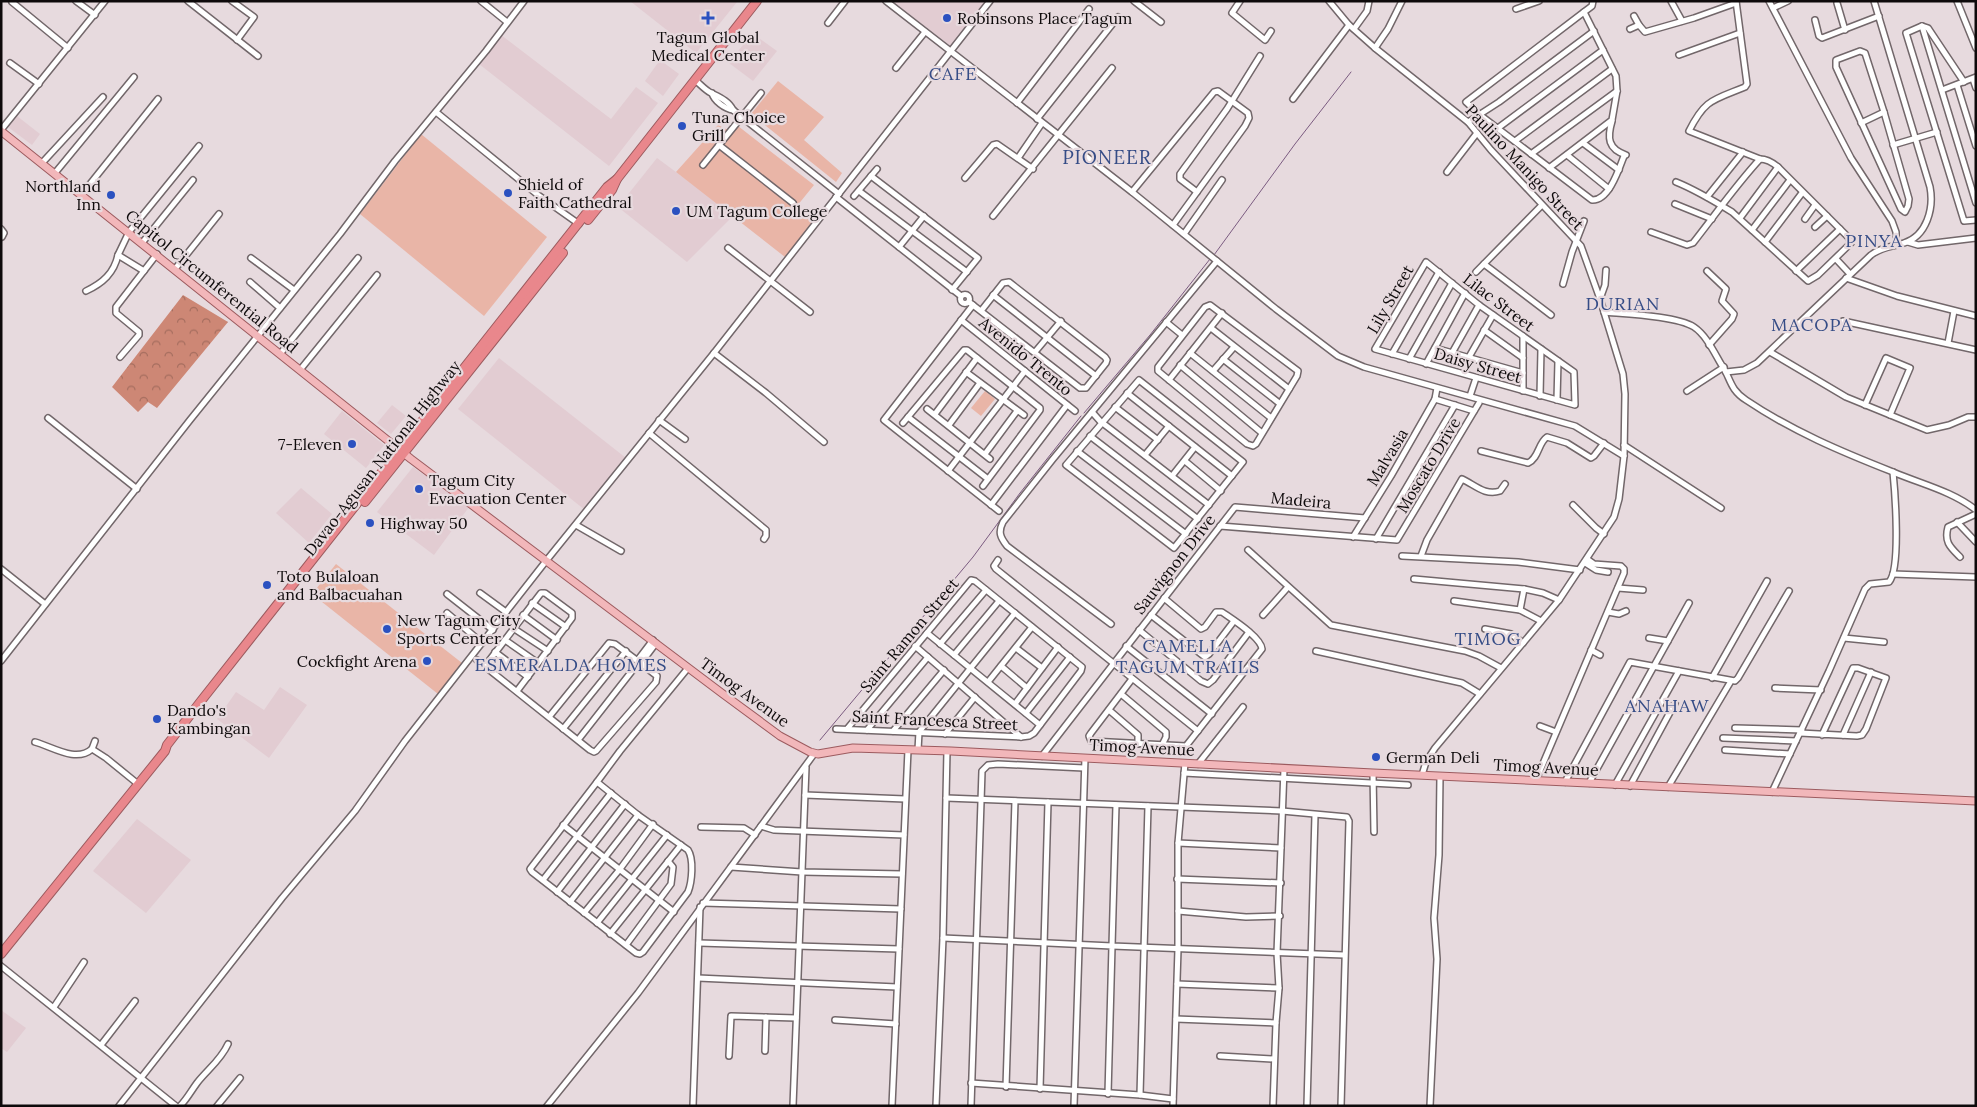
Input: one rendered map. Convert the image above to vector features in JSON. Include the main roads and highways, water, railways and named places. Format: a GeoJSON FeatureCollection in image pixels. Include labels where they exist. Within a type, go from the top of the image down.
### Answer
{"type":"FeatureCollection","features":[{"type":"Feature","properties":{"kind":"highway","name":"Davao-Agusan National Highway"},"geometry":{"type":"LineString","coordinates":[[570,240],[579,224],[607,187],[617,179],[757,1]]}},
{"type":"Feature","properties":{"kind":"highway","name":"Davao-Agusan National Highway"},"geometry":{"type":"LineString","coordinates":[[1,954],[170,747],[451,388],[612,190],[617,179]]}},
{"type":"Feature","properties":{"kind":"main road","name":"Capitol Circumferential Road"},"geometry":{"type":"LineString","coordinates":[[1,130],[402,452]]}},
{"type":"Feature","properties":{"kind":"main road","name":"Timog Avenue"},"geometry":{"type":"LineString","coordinates":[[402,452],[780,736],[814,754],[853,748],[948,751],[1976,802]]}},
{"type":"Feature","properties":{"kind":"waterway"},"geometry":{"type":"LineString","coordinates":[[1214,255],[1295,144],[1351,72]]}},
{"type":"Feature","properties":{"kind":"waterway"},"geometry":{"type":"LineString","coordinates":[[1084,413],[1150,335],[1210,259]]}},
{"type":"Feature","properties":{"kind":"waterway"},"geometry":{"type":"LineString","coordinates":[[820,740],[973,557],[1020,493],[1081,416]]}},
{"type":"Feature","properties":{"kind":"place","name":"Tagum Global Medical Center"},"geometry":{"type":"Point","coordinates":[708,18]}},
{"type":"Feature","properties":{"kind":"place","name":"Robinsons Place Tagum"},"geometry":{"type":"Point","coordinates":[947,18]}},
{"type":"Feature","properties":{"kind":"place","name":"Tuna Choice Grill"},"geometry":{"type":"Point","coordinates":[682,126]}},
{"type":"Feature","properties":{"kind":"place","name":"Shield of Faith Cathedral"},"geometry":{"type":"Point","coordinates":[508,193]}},
{"type":"Feature","properties":{"kind":"place","name":"Northland Inn"},"geometry":{"type":"Point","coordinates":[111,195]}},
{"type":"Feature","properties":{"kind":"place","name":"UM Tagum College"},"geometry":{"type":"Point","coordinates":[676,211]}},
{"type":"Feature","properties":{"kind":"place","name":"7-Eleven"},"geometry":{"type":"Point","coordinates":[352,444]}},
{"type":"Feature","properties":{"kind":"place","name":"Tagum City Evacuation Center"},"geometry":{"type":"Point","coordinates":[419,489]}},
{"type":"Feature","properties":{"kind":"place","name":"Highway 50"},"geometry":{"type":"Point","coordinates":[370,523]}},
{"type":"Feature","properties":{"kind":"place","name":"Toto Bulaloan and Balbacuahan"},"geometry":{"type":"Point","coordinates":[267,585]}},
{"type":"Feature","properties":{"kind":"place","name":"New Tagum City Sports Center"},"geometry":{"type":"Point","coordinates":[387,629]}},
{"type":"Feature","properties":{"kind":"place","name":"Cockfight Arena"},"geometry":{"type":"Point","coordinates":[427,661]}},
{"type":"Feature","properties":{"kind":"place","name":"Dando's Kambingan"},"geometry":{"type":"Point","coordinates":[157,719]}},
{"type":"Feature","properties":{"kind":"place","name":"German Deli"},"geometry":{"type":"Point","coordinates":[1376,757]}},
{"type":"Feature","properties":{"kind":"district","name":"CAFE"},"geometry":{"type":"Point","coordinates":[953,73]}},
{"type":"Feature","properties":{"kind":"district","name":"PIONEER"},"geometry":{"type":"Point","coordinates":[1107,157]}},
{"type":"Feature","properties":{"kind":"district","name":"PINYA"},"geometry":{"type":"Point","coordinates":[1874,240]}},
{"type":"Feature","properties":{"kind":"district","name":"DURIAN"},"geometry":{"type":"Point","coordinates":[1623,303]}},
{"type":"Feature","properties":{"kind":"district","name":"MACOPA"},"geometry":{"type":"Point","coordinates":[1812,324]}},
{"type":"Feature","properties":{"kind":"district","name":"TIMOG"},"geometry":{"type":"Point","coordinates":[1488,638]}},
{"type":"Feature","properties":{"kind":"district","name":"CAMELLA TAGUM TRAILS"},"geometry":{"type":"Point","coordinates":[1188,655]}},
{"type":"Feature","properties":{"kind":"district","name":"ESMERALDA HOMES"},"geometry":{"type":"Point","coordinates":[571,664]}},
{"type":"Feature","properties":{"kind":"district","name":"ANAHAW"},"geometry":{"type":"Point","coordinates":[1667,705]}}]}
